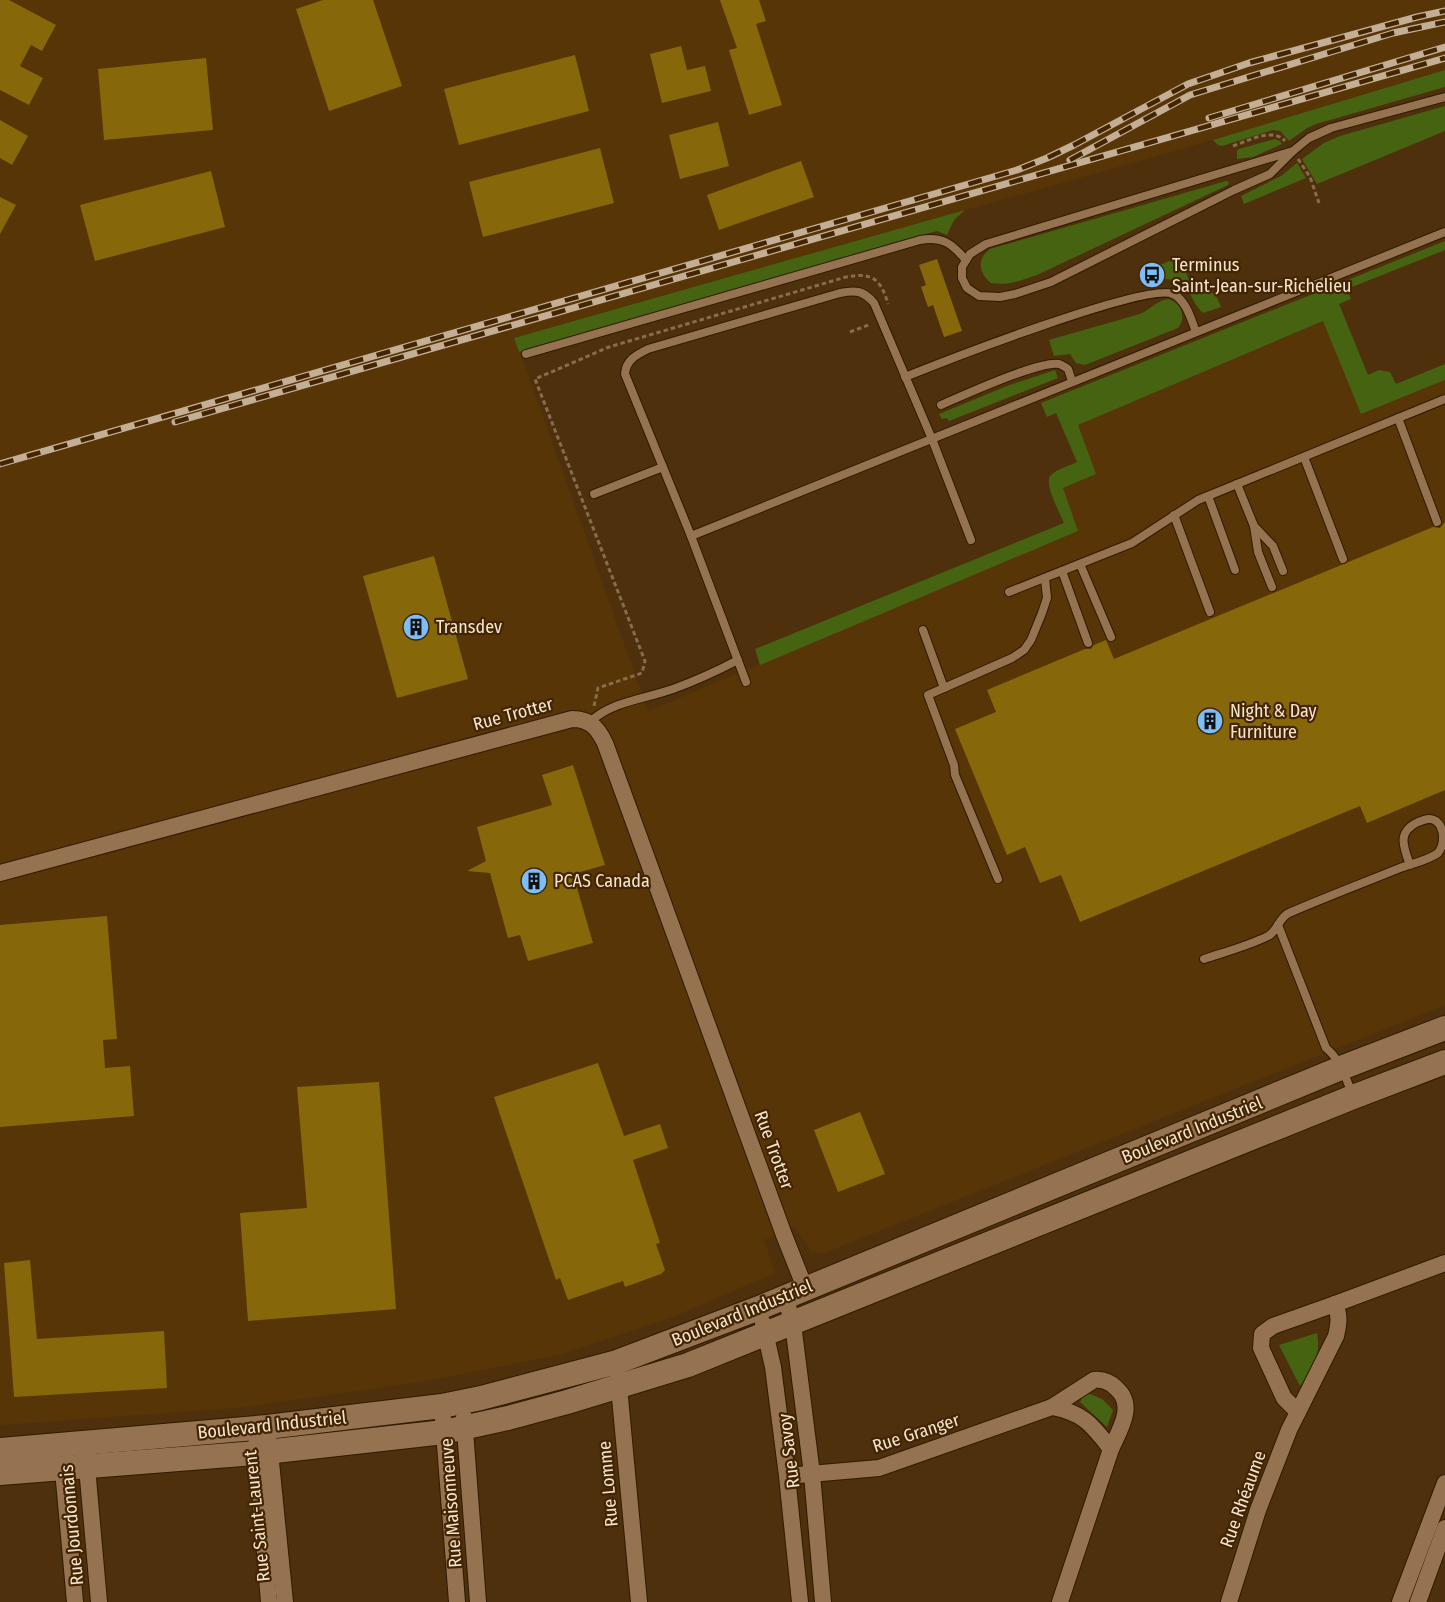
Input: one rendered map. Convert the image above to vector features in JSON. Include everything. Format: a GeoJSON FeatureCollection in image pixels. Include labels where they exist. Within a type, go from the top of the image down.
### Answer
{"type":"FeatureCollection","features":[{"type":"Feature","properties":{"kind":"street","name":"Rue Trotter"},"geometry":{"type":"LineString","coordinates":[[0,873],[572,719],[590,722],[605,742],[784,1235],[795,1292]]}},
{"type":"Feature","properties":{"kind":"street","name":"Boulevard Industriel"},"geometry":{"type":"LineString","coordinates":[[85,1455],[261,1427],[452,1404],[616,1362],[759,1308],[1341,1068],[1445,1028]]}},
{"type":"Feature","properties":{"kind":"street","name":"Boulevard Industriel"},"geometry":{"type":"LineString","coordinates":[[0,1473],[62,1457],[85,1455],[263,1452],[392,1439],[454,1430],[619,1387],[688,1365],[765,1333],[793,1324],[1353,1097],[1445,1062]]}},
{"type":"Feature","properties":{"kind":"street"},"geometry":{"type":"LineString","coordinates":[[1298,1412],[1284,1398],[1262,1348],[1262,1334],[1273,1326],[1445,1263]]}},
{"type":"Feature","properties":{"kind":"street","name":"Rue Savoy"},"geometry":{"type":"LineString","coordinates":[[795,1292],[793,1324],[812,1474],[823,1602]]}},
{"type":"Feature","properties":{"kind":"street","name":"Rue Rhéaume"},"geometry":{"type":"LineString","coordinates":[[1229,1602],[1265,1492],[1298,1412],[1336,1336],[1340,1321],[1335,1304]]}},
{"type":"Feature","properties":{"kind":"street","name":"Rue Savoy"},"geometry":{"type":"LineString","coordinates":[[759,1308],[773,1367],[800,1602]]}},
{"type":"Feature","properties":{"kind":"street","name":"Rue Lomme"},"geometry":{"type":"LineString","coordinates":[[616,1362],[639,1602]]}},
{"type":"Feature","properties":{"kind":"street","name":"Rue Granger"},"geometry":{"type":"LineString","coordinates":[[787,1476],[879,1468],[1052,1407],[1094,1380],[1101,1379],[1113,1385],[1124,1395],[1127,1406],[1060,1602]]}},
{"type":"Feature","properties":{"kind":"street","name":"Rue Maisonneuve"},"geometry":{"type":"LineString","coordinates":[[452,1404],[457,1602]]}},
{"type":"Feature","properties":{"kind":"street"},"geometry":{"type":"LineString","coordinates":[[1052,1407],[1071,1410],[1081,1417],[1095,1429],[1111,1449]]}},
{"type":"Feature","properties":{"kind":"street","name":"Rue Saint-Laurent"},"geometry":{"type":"LineString","coordinates":[[261,1427],[269,1602]]}},
{"type":"Feature","properties":{"kind":"street","name":"Rue Maisonneuve"},"geometry":{"type":"LineString","coordinates":[[454,1430],[478,1602]]}},
{"type":"Feature","properties":{"kind":"street","name":"Boulevard Industriel"},"geometry":{"type":"LineString","coordinates":[[0,1450],[62,1457]]}},
{"type":"Feature","properties":{"kind":"street","name":"Rue Saint-Laurent"},"geometry":{"type":"LineString","coordinates":[[263,1452],[285,1602]]}},
{"type":"Feature","properties":{"kind":"street","name":"Rue Jourdonnais"},"geometry":{"type":"LineString","coordinates":[[85,1455],[99,1602]]}},
{"type":"Feature","properties":{"kind":"street","name":"Rue Jourdonnais"},"geometry":{"type":"LineString","coordinates":[[62,1457],[75,1602]]}},
{"type":"Feature","properties":{"kind":"street"},"geometry":{"type":"LineString","coordinates":[[1400,1602],[1445,1483]]}},
{"type":"Feature","properties":{"kind":"street"},"geometry":{"type":"LineString","coordinates":[[1418,1602],[1445,1528]]}},
{"type":"Feature","properties":{"kind":"lane"},"geometry":{"type":"LineString","coordinates":[[1293,151],[986,244],[970,254],[962,267],[962,278],[967,288],[979,296],[1000,297],[1051,282],[1270,174],[1309,138],[1331,128],[1445,98]]}},
{"type":"Feature","properties":{"kind":"lane"},"geometry":{"type":"LineString","coordinates":[[691,536],[1445,232]]}},
{"type":"Feature","properties":{"kind":"lane"},"geometry":{"type":"LineString","coordinates":[[526,354],[920,240],[932,238],[943,241],[954,246],[966,260]]}},
{"type":"Feature","properties":{"kind":"lane"},"geometry":{"type":"LineString","coordinates":[[746,682],[691,536],[625,375],[626,367],[637,354],[852,291],[860,291],[874,303],[932,439],[971,540]]}},
{"type":"Feature","properties":{"kind":"lane"},"geometry":{"type":"LineString","coordinates":[[905,376],[1009,337],[1152,292],[1162,291],[1179,297],[1187,308],[1196,332]]}},
{"type":"Feature","properties":{"kind":"lane"},"geometry":{"type":"LineString","coordinates":[[941,405],[1004,378],[1048,365],[1059,364],[1068,369],[1072,381]]}},
{"type":"Feature","properties":{"kind":"lane"},"geometry":{"type":"LineString","coordinates":[[1009,592],[1132,543],[1208,496],[1445,399]]}},
{"type":"Feature","properties":{"kind":"lane"},"geometry":{"type":"LineString","coordinates":[[1398,418],[1437,522]]}},
{"type":"Feature","properties":{"kind":"lane"},"geometry":{"type":"LineString","coordinates":[[1304,457],[1343,559]]}},
{"type":"Feature","properties":{"kind":"lane"},"geometry":{"type":"LineString","coordinates":[[594,494],[663,467]]}},
{"type":"Feature","properties":{"kind":"lane"},"geometry":{"type":"LineString","coordinates":[[1237,484],[1254,526],[1258,552],[1272,587]]}},
{"type":"Feature","properties":{"kind":"lane"},"geometry":{"type":"LineString","coordinates":[[1208,496],[1235,570]]}},
{"type":"Feature","properties":{"kind":"lane"},"geometry":{"type":"LineString","coordinates":[[1174,515],[1210,612]]}},
{"type":"Feature","properties":{"kind":"lane"},"geometry":{"type":"LineString","coordinates":[[1254,526],[1273,546],[1283,571]]}},
{"type":"Feature","properties":{"kind":"lane"},"geometry":{"type":"LineString","coordinates":[[1080,564],[1111,637]]}},
{"type":"Feature","properties":{"kind":"lane"},"geometry":{"type":"LineString","coordinates":[[1062,571],[1088,643]]}},
{"type":"Feature","properties":{"kind":"lane"},"geometry":{"type":"LineString","coordinates":[[998,879],[955,775],[954,765],[928,695],[1012,658],[1024,650],[1047,598],[1045,578]]}},
{"type":"Feature","properties":{"kind":"lane"},"geometry":{"type":"LineString","coordinates":[[923,630],[944,688]]}},
{"type":"Feature","properties":{"kind":"lane"},"geometry":{"type":"LineString","coordinates":[[590,722],[600,712],[611,707],[671,690],[738,660]]}},
{"type":"Feature","properties":{"kind":"lane"},"geometry":{"type":"LineString","coordinates":[[1204,959],[1271,935],[1285,914],[1410,865],[1437,854],[1444,845],[1443,829],[1432,819],[1424,820],[1407,830],[1404,835],[1405,850],[1410,865]]}},
{"type":"Feature","properties":{"kind":"lane"},"geometry":{"type":"LineString","coordinates":[[1278,925],[1326,1048],[1333,1054],[1341,1068],[1353,1097]]}},
{"type":"Feature","properties":{"kind":"path"},"geometry":{"type":"LineString","coordinates":[[850,332],[881,320]]}},
{"type":"Feature","properties":{"kind":"shaded area"},"geometry":{"type":"Polygon","coordinates":[[[0,0],[1445,0],[1445,70],[1213,140],[515,338],[648,711],[1077,531],[1063,488],[1096,474],[1077,425],[1324,321],[1361,414],[1445,380],[1445,1005],[824,1253],[812,1252],[795,1227],[764,1240],[775,1273],[673,1317],[558,1355],[420,1382],[236,1408],[0,1425],[0,0]]]}},
{"type":"Feature","properties":{"kind":"green space"},"geometry":{"type":"Polygon","coordinates":[[[1445,70],[1445,87],[1316,124],[1289,141],[1280,131],[1273,130],[1222,146],[1213,140],[1445,70]]]}},
{"type":"Feature","properties":{"kind":"green space"},"geometry":{"type":"Polygon","coordinates":[[[1445,106],[1445,131],[1317,184],[1302,159],[1324,143],[1340,136],[1445,106]]]}},
{"type":"Feature","properties":{"kind":"green space"},"geometry":{"type":"Polygon","coordinates":[[[1275,139],[1282,144],[1253,157],[1237,159],[1239,149],[1275,139]]]}},
{"type":"Feature","properties":{"kind":"green space"},"geometry":{"type":"Polygon","coordinates":[[[1297,163],[1306,178],[1244,204],[1241,196],[1281,176],[1297,163]]]}},
{"type":"Feature","properties":{"kind":"green space"},"geometry":{"type":"Polygon","coordinates":[[[1229,182],[1228,185],[1037,275],[1015,282],[997,284],[991,283],[982,270],[981,262],[990,249],[1229,182]]]}},
{"type":"Feature","properties":{"kind":"green space"},"geometry":{"type":"Polygon","coordinates":[[[965,210],[954,220],[947,235],[937,231],[929,233],[519,352],[514,338],[965,210]]]}},
{"type":"Feature","properties":{"kind":"green space"},"geometry":{"type":"Polygon","coordinates":[[[1445,241],[1445,250],[1347,289],[1351,299],[1339,304],[1368,375],[1379,370],[1390,372],[1396,384],[1445,364],[1445,380],[1361,414],[1323,321],[1078,425],[1096,474],[1063,488],[1078,531],[760,665],[755,649],[1064,523],[1056,506],[1049,479],[1056,471],[1077,462],[1056,413],[1047,417],[1041,403],[1445,241]]]}},
{"type":"Feature","properties":{"kind":"green space"},"geometry":{"type":"Polygon","coordinates":[[[1179,257],[1196,295],[1212,292],[1221,307],[1203,313],[1184,285],[1161,279],[1155,267],[1179,257]]]}},
{"type":"Feature","properties":{"kind":"green space"},"geometry":{"type":"Polygon","coordinates":[[[1168,299],[1176,303],[1181,311],[1182,320],[1178,328],[1085,365],[1076,363],[1070,354],[1054,356],[1049,340],[1140,314],[1168,299]]]}},
{"type":"Feature","properties":{"kind":"green space"},"geometry":{"type":"Polygon","coordinates":[[[1055,370],[1058,378],[949,421],[947,418],[942,419],[939,414],[1007,386],[1055,370]]]}},
{"type":"Feature","properties":{"kind":"green space"},"geometry":{"type":"Polygon","coordinates":[[[1317,1333],[1317,1355],[1300,1386],[1279,1345],[1317,1333]]]}},
{"type":"Feature","properties":{"kind":"green space"},"geometry":{"type":"Polygon","coordinates":[[[1090,1394],[1102,1399],[1113,1410],[1107,1427],[1080,1402],[1083,1395],[1090,1394]]]}},
{"type":"Feature","properties":{"kind":"building"},"geometry":{"type":"Polygon","coordinates":[[[0,0],[9,0],[56,25],[42,51],[31,45],[20,66],[43,78],[29,105],[0,90],[0,0]]]}},
{"type":"Feature","properties":{"kind":"building"},"geometry":{"type":"Polygon","coordinates":[[[323,0],[373,0],[402,86],[329,111],[296,9],[323,0]]]}},
{"type":"Feature","properties":{"kind":"building"},"geometry":{"type":"Polygon","coordinates":[[[720,0],[759,0],[766,21],[756,24],[782,105],[749,115],[729,50],[737,48],[720,0]]]}},
{"type":"Feature","properties":{"kind":"building"},"geometry":{"type":"Polygon","coordinates":[[[681,46],[687,70],[705,66],[711,91],[662,103],[650,54],[681,46]]]}},
{"type":"Feature","properties":{"kind":"building"},"geometry":{"type":"Polygon","coordinates":[[[575,55],[589,111],[459,145],[444,89],[575,55]]]}},
{"type":"Feature","properties":{"kind":"building"},"geometry":{"type":"Polygon","coordinates":[[[206,58],[213,130],[104,140],[98,69],[206,58]]]}},
{"type":"Feature","properties":{"kind":"building"},"geometry":{"type":"Polygon","coordinates":[[[0,120],[28,136],[12,165],[0,158],[0,120]]]}},
{"type":"Feature","properties":{"kind":"building"},"geometry":{"type":"Polygon","coordinates":[[[718,122],[729,166],[680,179],[669,135],[718,122]]]}},
{"type":"Feature","properties":{"kind":"building"},"geometry":{"type":"Polygon","coordinates":[[[600,148],[614,203],[483,237],[469,182],[600,148]]]}},
{"type":"Feature","properties":{"kind":"building"},"geometry":{"type":"Polygon","coordinates":[[[801,161],[814,197],[719,230],[707,195],[801,161]]]}},
{"type":"Feature","properties":{"kind":"building"},"geometry":{"type":"Polygon","coordinates":[[[211,171],[225,227],[95,261],[80,205],[211,171]]]}},
{"type":"Feature","properties":{"kind":"building"},"geometry":{"type":"Polygon","coordinates":[[[0,197],[16,205],[0,234],[0,197]]]}},
{"type":"Feature","properties":{"kind":"building"},"geometry":{"type":"Polygon","coordinates":[[[937,259],[962,331],[944,337],[933,305],[928,307],[921,287],[926,285],[919,265],[937,259]]]}},
{"type":"Feature","properties":{"kind":"building","name":"Night & Day Furniture"},"geometry":{"type":"Polygon","coordinates":[[[1445,522],[1445,790],[1367,823],[1360,806],[1080,922],[1061,875],[1040,883],[1025,847],[1007,855],[955,729],[996,712],[987,690],[1085,649],[1091,649],[1094,645],[1106,640],[1114,659],[1433,527],[1440,528],[1445,522]]]}},
{"type":"Feature","properties":{"kind":"building","name":"Transdev"},"geometry":{"type":"Polygon","coordinates":[[[434,556],[468,679],[397,698],[363,576],[434,556]]]}},
{"type":"Feature","properties":{"kind":"building","name":"PCAS Canada"},"geometry":{"type":"Polygon","coordinates":[[[573,765],[605,865],[573,874],[593,943],[528,961],[520,935],[508,938],[490,873],[467,871],[486,861],[477,827],[552,805],[542,775],[573,765]]]}},
{"type":"Feature","properties":{"kind":"building"},"geometry":{"type":"Polygon","coordinates":[[[107,916],[117,1039],[103,1040],[105,1068],[130,1066],[134,1116],[0,1127],[0,925],[107,916]]]}},
{"type":"Feature","properties":{"kind":"building"},"geometry":{"type":"Polygon","coordinates":[[[598,1063],[624,1136],[660,1124],[668,1148],[633,1160],[660,1243],[656,1244],[665,1270],[661,1274],[625,1287],[623,1281],[568,1300],[560,1278],[556,1280],[494,1097],[598,1063]]]}},
{"type":"Feature","properties":{"kind":"building"},"geometry":{"type":"Polygon","coordinates":[[[379,1082],[396,1309],[248,1321],[240,1213],[307,1208],[297,1087],[379,1082]]]}},
{"type":"Feature","properties":{"kind":"building"},"geometry":{"type":"Polygon","coordinates":[[[860,1112],[885,1174],[838,1192],[814,1130],[860,1112]]]}},
{"type":"Feature","properties":{"kind":"building"},"geometry":{"type":"Polygon","coordinates":[[[30,1260],[37,1339],[164,1331],[167,1388],[14,1397],[4,1263],[30,1260]]]}},
{"type":"Feature","properties":{"kind":"railway"},"geometry":{"type":"LineString","coordinates":[[0,464],[1017,170],[1074,145],[1188,84],[1249,63],[1445,11]]}},
{"type":"Feature","properties":{"kind":"railway"},"geometry":{"type":"LineString","coordinates":[[1070,160],[1190,95],[1393,33],[1445,22]]}},
{"type":"Feature","properties":{"kind":"railway"},"geometry":{"type":"LineString","coordinates":[[1209,118],[1445,47]]}},
{"type":"Feature","properties":{"kind":"railway"},"geometry":{"type":"LineString","coordinates":[[175,422],[1445,58]]}},
{"type":"Feature","properties":{"kind":"place","name":"Terminus Saint-Jean-sur-Richelieu"},"geometry":{"type":"Point","coordinates":[1152,275]}},
{"type":"Feature","properties":{"kind":"place","name":"Transdev"},"geometry":{"type":"Point","coordinates":[416,627]}},
{"type":"Feature","properties":{"kind":"place","name":"Night & Day Furniture"},"geometry":{"type":"Point","coordinates":[1210,721]}},
{"type":"Feature","properties":{"kind":"place","name":"PCAS Canada"},"geometry":{"type":"Point","coordinates":[534,881]}}]}
